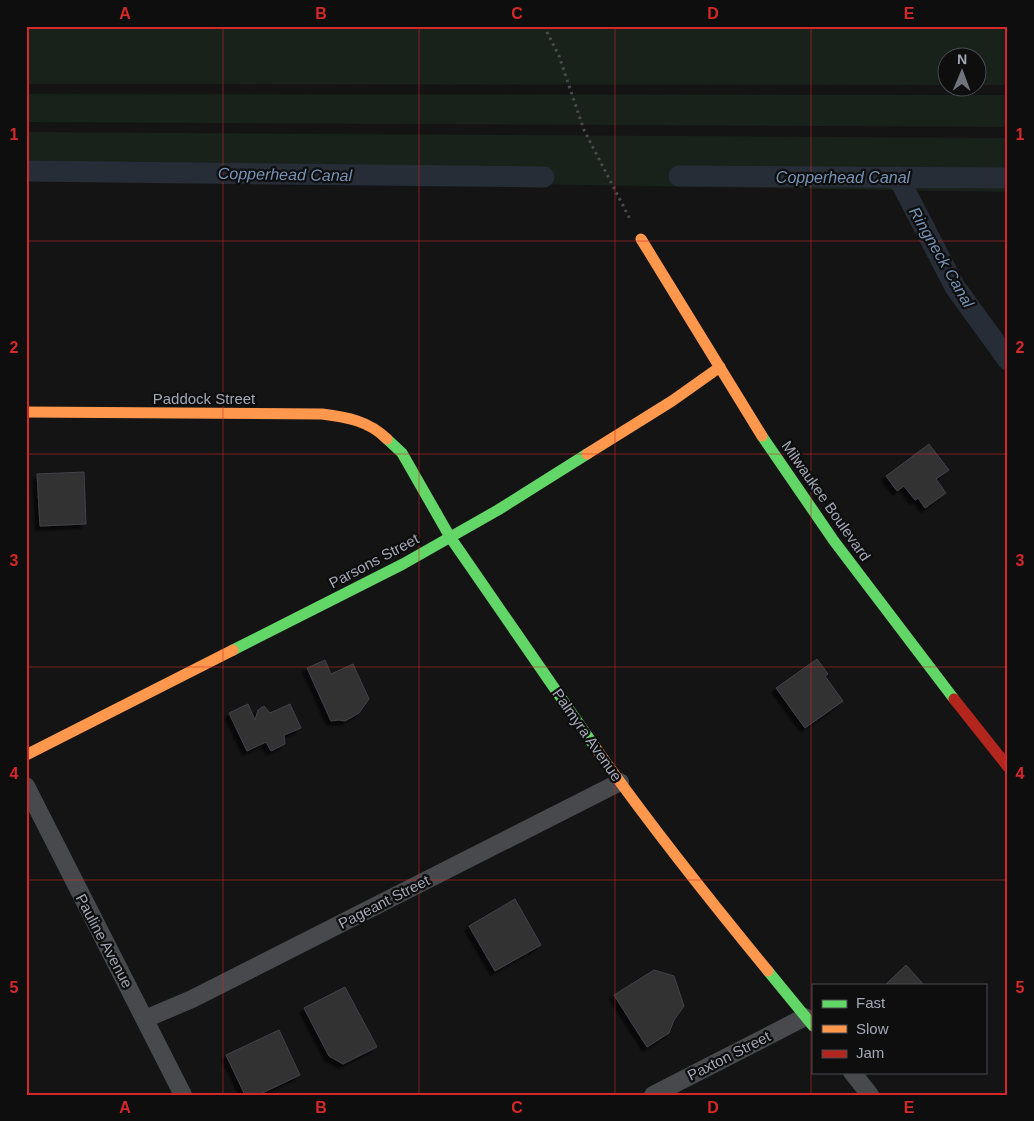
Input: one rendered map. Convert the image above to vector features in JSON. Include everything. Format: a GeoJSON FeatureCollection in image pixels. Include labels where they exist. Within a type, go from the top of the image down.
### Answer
{"type":"FeatureCollection","features":[{"type":"Feature","properties":{"kind":"street","name":"Milwaukee Boulevard"},"geometry":{"type":"LineString","coordinates":[[641,239],[810,508],[870,590],[1008,767]]}},
{"type":"Feature","properties":{"kind":"street","name":"Parsons Street"},"geometry":{"type":"LineString","coordinates":[[26,755],[403,564],[498,510],[672,401],[720,367]]}},
{"type":"Feature","properties":{"kind":"street","name":"Paddock Street"},"geometry":{"type":"LineString","coordinates":[[26,412],[322,414],[352,418],[379,431]]}},
{"type":"Feature","properties":{"kind":"street","name":"Palmyra Avenue"},"geometry":{"type":"LineString","coordinates":[[379,431],[402,453],[450,537],[620,782],[734,930],[809,1021]]}},
{"type":"Feature","properties":{"kind":"street","name":"Pageant Street"},"geometry":{"type":"LineString","coordinates":[[145,1019],[201,994],[620,782]]}},
{"type":"Feature","properties":{"kind":"street","name":"Pauline Avenue"},"geometry":{"type":"LineString","coordinates":[[26,786],[183,1095]]}},
{"type":"Feature","properties":{"kind":"street","name":"Paxton Street"},"geometry":{"type":"LineString","coordinates":[[653,1095],[809,1021]]}},
{"type":"Feature","properties":{"kind":"street"},"geometry":{"type":"LineString","coordinates":[[854,1074],[870,1095]]}},
{"type":"Feature","properties":{"kind":"path"},"geometry":{"type":"LineString","coordinates":[[544,26],[558,56],[584,130],[641,239]]}},
{"type":"Feature","properties":{"kind":"shaded area"},"geometry":{"type":"Polygon","coordinates":[[[26,26],[1008,26],[1008,85],[986,85],[986,48],[936,48],[936,85],[26,84],[26,26]]]}},
{"type":"Feature","properties":{"kind":"shaded area"},"geometry":{"type":"Polygon","coordinates":[[[26,94],[936,95],[936,98],[986,98],[986,95],[1008,95],[1008,127],[26,122],[26,94]]]}},
{"type":"Feature","properties":{"kind":"shaded area"},"geometry":{"type":"Polygon","coordinates":[[[26,132],[1008,138],[1008,192],[26,176],[26,132]]]}},
{"type":"Feature","properties":{"kind":"building"},"geometry":{"type":"Polygon","coordinates":[[[929,444],[949,470],[936,479],[946,493],[925,508],[918,498],[915,500],[904,486],[897,491],[886,476],[929,444]]]}},
{"type":"Feature","properties":{"kind":"building"},"geometry":{"type":"Polygon","coordinates":[[[84,472],[86,524],[40,526],[37,474],[84,472]]]}},
{"type":"Feature","properties":{"kind":"building"},"geometry":{"type":"Polygon","coordinates":[[[817,659],[828,674],[825,676],[843,701],[805,728],[776,688],[817,659]]]}},
{"type":"Feature","properties":{"kind":"building"},"geometry":{"type":"Polygon","coordinates":[[[325,660],[331,674],[353,664],[369,699],[359,713],[345,721],[331,721],[307,668],[325,660]]]}},
{"type":"Feature","properties":{"kind":"building"},"geometry":{"type":"Polygon","coordinates":[[[248,704],[255,720],[258,710],[264,706],[270,713],[290,704],[301,728],[284,735],[285,744],[271,751],[266,742],[247,751],[229,713],[248,704]]]}},
{"type":"Feature","properties":{"kind":"building"},"geometry":{"type":"Polygon","coordinates":[[[515,899],[541,945],[495,971],[469,926],[515,899]]]}},
{"type":"Feature","properties":{"kind":"building"},"geometry":{"type":"Polygon","coordinates":[[[906,965],[923,984],[886,984],[906,965]]]}},
{"type":"Feature","properties":{"kind":"building"},"geometry":{"type":"Polygon","coordinates":[[[654,970],[674,976],[684,1006],[674,1020],[669,1033],[647,1047],[614,995],[654,970]]]}},
{"type":"Feature","properties":{"kind":"building"},"geometry":{"type":"Polygon","coordinates":[[[345,987],[377,1047],[343,1064],[329,1056],[304,1008],[345,987]]]}},
{"type":"Feature","properties":{"kind":"building"},"geometry":{"type":"Polygon","coordinates":[[[279,1030],[300,1075],[258,1095],[245,1095],[226,1055],[279,1030]]]}},
{"type":"Feature","properties":{"kind":"waterway","name":"Copperhead Canal"},"geometry":{"type":"LineString","coordinates":[[26,171],[544,177]]}},
{"type":"Feature","properties":{"kind":"waterway","name":"Copperhead Canal"},"geometry":{"type":"LineString","coordinates":[[679,176],[1008,178]]}},
{"type":"Feature","properties":{"kind":"waterway","name":"Ringneck Canal"},"geometry":{"type":"LineString","coordinates":[[898,177],[955,287],[1008,360]]}},
{"type":"Feature","properties":{"kind":"traffic: fast"},"geometry":{"type":"LineString","coordinates":[[762,436],[834,541],[954,699]]}},
{"type":"Feature","properties":{"kind":"traffic: fast"},"geometry":{"type":"LineString","coordinates":[[387,439],[402,453],[450,537],[595,747]]}},
{"type":"Feature","properties":{"kind":"traffic: fast"},"geometry":{"type":"LineString","coordinates":[[233,650],[403,564],[498,510],[587,454]]}},
{"type":"Feature","properties":{"kind":"traffic: fast"},"geometry":{"type":"LineString","coordinates":[[768,971],[812,1025]]}},
{"type":"Feature","properties":{"kind":"traffic: slow"},"geometry":{"type":"LineString","coordinates":[[641,239],[762,436]]}},
{"type":"Feature","properties":{"kind":"traffic: slow"},"geometry":{"type":"LineString","coordinates":[[587,454],[672,401],[720,367]]}},
{"type":"Feature","properties":{"kind":"traffic: slow"},"geometry":{"type":"LineString","coordinates":[[26,412],[322,414],[365,424],[387,439]]}},
{"type":"Feature","properties":{"kind":"traffic: slow"},"geometry":{"type":"LineString","coordinates":[[26,755],[233,650]]}},
{"type":"Feature","properties":{"kind":"traffic: slow"},"geometry":{"type":"LineString","coordinates":[[595,747],[679,860],[768,971]]}},
{"type":"Feature","properties":{"kind":"traffic: jam"},"geometry":{"type":"LineString","coordinates":[[954,699],[1008,767]]}}]}
